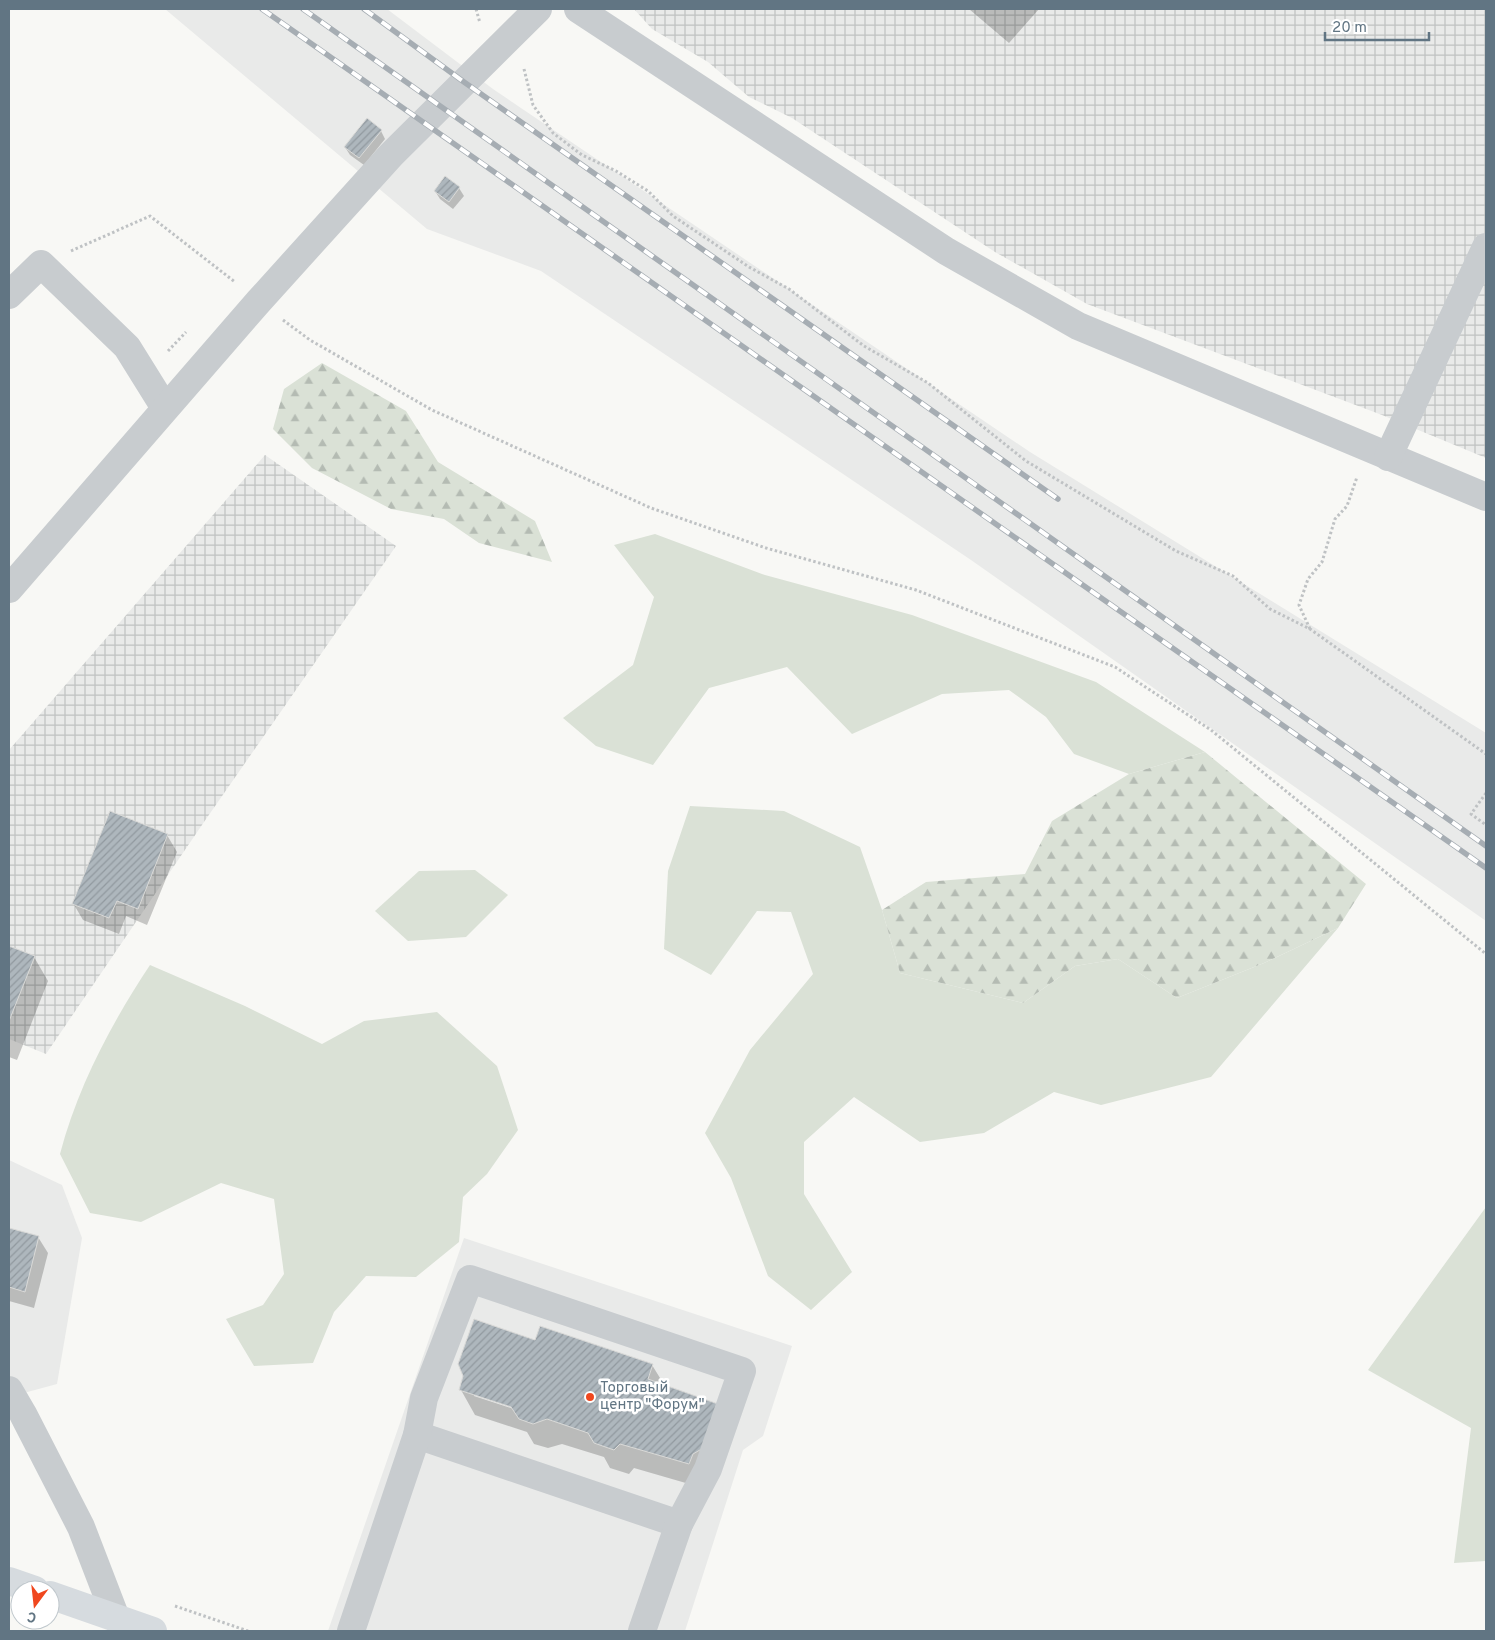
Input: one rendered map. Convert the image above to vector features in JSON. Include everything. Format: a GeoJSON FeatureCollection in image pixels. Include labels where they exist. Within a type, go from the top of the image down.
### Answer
{"type":"FeatureCollection","features":[{"type":"Feature","properties":{"kind":"main road"},"geometry":{"type":"LineString","coordinates":[[60,1598],[152,1631]]}},
{"type":"Feature","properties":{"kind":"street"},"geometry":{"type":"LineString","coordinates":[[9,589],[165,408],[391,155],[538,9]]}},
{"type":"Feature","properties":{"kind":"street"},"geometry":{"type":"LineString","coordinates":[[578,9],[946,251],[1078,326],[1486,497]]}},
{"type":"Feature","properties":{"kind":"street"},"geometry":{"type":"LineString","coordinates":[[1388,457],[1486,247]]}},
{"type":"Feature","properties":{"kind":"street"},"geometry":{"type":"LineString","coordinates":[[9,295],[41,264],[127,347],[165,408]]}},
{"type":"Feature","properties":{"kind":"street"},"geometry":{"type":"LineString","coordinates":[[351,1631],[416,1435],[424,1398],[470,1279],[742,1371],[708,1469],[679,1524],[642,1631]]}},
{"type":"Feature","properties":{"kind":"street"},"geometry":{"type":"LineString","coordinates":[[9,1390],[81,1527],[116,1618]]}},
{"type":"Feature","properties":{"kind":"street"},"geometry":{"type":"LineString","coordinates":[[416,1435],[679,1524]]}},
{"type":"Feature","properties":{"kind":"path"},"geometry":{"type":"LineString","coordinates":[[476,9],[480,23],[524,68],[533,105],[553,133],[582,156],[616,171],[648,191],[673,216],[749,267],[789,289],[864,346],[928,383],[1026,462],[1176,551],[1233,576],[1270,609],[1310,629],[1486,754]]}},
{"type":"Feature","properties":{"kind":"path"},"geometry":{"type":"LineString","coordinates":[[41,264],[150,216],[237,283]]}},
{"type":"Feature","properties":{"kind":"path"},"geometry":{"type":"LineString","coordinates":[[288,324],[310,340],[432,410],[651,508],[766,548],[916,590],[1115,667],[1211,730],[1486,954]]}},
{"type":"Feature","properties":{"kind":"path"},"geometry":{"type":"LineString","coordinates":[[1310,629],[1299,605],[1308,579],[1322,562],[1335,519],[1347,506],[1358,472]]}},
{"type":"Feature","properties":{"kind":"path"},"geometry":{"type":"LineString","coordinates":[[1486,793],[1471,814],[1486,825]]}},
{"type":"Feature","properties":{"kind":"shaded area"},"geometry":{"type":"Polygon","coordinates":[[[165,9],[387,9],[493,89],[1030,452],[1486,733],[1486,921],[971,560],[541,271],[427,229],[165,9]]]}},
{"type":"Feature","properties":{"kind":"shaded area"},"geometry":{"type":"Polygon","coordinates":[[[634,9],[1486,9],[1486,458],[1382,415],[1087,304],[995,252],[792,118],[749,97],[708,62],[652,29],[634,9]]]}},
{"type":"Feature","properties":{"kind":"shaded area"},"geometry":{"type":"Polygon","coordinates":[[[265,455],[396,546],[204,822],[46,1054],[9,1039],[9,750],[265,455]]]}},
{"type":"Feature","properties":{"kind":"shaded area"},"geometry":{"type":"Polygon","coordinates":[[[9,1160],[62,1185],[82,1238],[57,1384],[9,1397],[9,1160]]]}},
{"type":"Feature","properties":{"kind":"shaded area"},"geometry":{"type":"Polygon","coordinates":[[[464,1238],[792,1346],[763,1436],[743,1450],[685,1631],[328,1631],[464,1238]]]}},
{"type":"Feature","properties":{"kind":"green space"},"geometry":{"type":"Polygon","coordinates":[[[322,363],[406,411],[438,462],[535,521],[552,562],[479,543],[444,519],[391,509],[312,468],[273,429],[284,389],[322,363]]]}},
{"type":"Feature","properties":{"kind":"green space"},"geometry":{"type":"Polygon","coordinates":[[[655,534],[765,575],[912,615],[1096,682],[1205,752],[1129,774],[1074,754],[1046,717],[1009,690],[942,694],[852,734],[787,667],[709,688],[653,765],[596,746],[563,718],[633,665],[654,597],[614,545],[655,534]]]}},
{"type":"Feature","properties":{"kind":"green space"},"geometry":{"type":"Polygon","coordinates":[[[1205,752],[1366,884],[1338,928],[1264,963],[1177,998],[1118,959],[1075,966],[1023,1003],[900,973],[882,910],[926,882],[1025,874],[1052,821],[1129,774],[1205,752]]]}},
{"type":"Feature","properties":{"kind":"green space"},"geometry":{"type":"Polygon","coordinates":[[[690,806],[784,811],[860,847],[882,910],[900,973],[1023,1003],[1075,966],[1118,959],[1177,998],[1264,963],[1338,928],[1211,1077],[1101,1105],[1054,1092],[984,1133],[920,1142],[854,1097],[804,1142],[804,1194],[852,1272],[811,1310],[768,1276],[731,1178],[705,1133],[750,1050],[813,974],[791,912],[757,911],[711,975],[664,949],[668,871],[690,806]]]}},
{"type":"Feature","properties":{"kind":"green space"},"geometry":{"type":"Polygon","coordinates":[[[475,870],[508,895],[466,937],[408,941],[375,911],[419,871],[475,870]]]}},
{"type":"Feature","properties":{"kind":"green space"},"geometry":{"type":"Polygon","coordinates":[[[150,965],[245,1006],[322,1044],[364,1021],[437,1012],[497,1066],[518,1130],[487,1174],[463,1197],[459,1242],[416,1277],[366,1276],[334,1312],[313,1363],[254,1366],[226,1319],[263,1305],[284,1274],[274,1199],[221,1183],[141,1222],[90,1213],[60,1154],[76,1104],[97,1056],[122,1010],[150,965]]]}},
{"type":"Feature","properties":{"kind":"green space"},"geometry":{"type":"Polygon","coordinates":[[[1486,1207],[1486,1561],[1454,1563],[1471,1428],[1368,1370],[1486,1207]]]}},
{"type":"Feature","properties":{"kind":"building"},"geometry":{"type":"Polygon","coordinates":[[[367,118],[382,130],[359,158],[344,147],[367,118]]]}},
{"type":"Feature","properties":{"kind":"building"},"geometry":{"type":"Polygon","coordinates":[[[445,176],[460,187],[449,202],[434,191],[445,176]]]}},
{"type":"Feature","properties":{"kind":"building"},"geometry":{"type":"Polygon","coordinates":[[[110,811],[168,834],[138,909],[117,901],[109,918],[72,904],[110,811]]]}},
{"type":"Feature","properties":{"kind":"building"},"geometry":{"type":"Polygon","coordinates":[[[9,946],[35,956],[9,1021],[9,946]]]}},
{"type":"Feature","properties":{"kind":"building"},"geometry":{"type":"Polygon","coordinates":[[[9,1228],[39,1236],[25,1292],[9,1287],[9,1228]]]}},
{"type":"Feature","properties":{"kind":"building","name":"Торговый центр \"Форум\""},"geometry":{"type":"Polygon","coordinates":[[[474,1319],[535,1340],[540,1326],[653,1364],[648,1379],[718,1404],[705,1447],[693,1454],[689,1464],[620,1444],[614,1450],[594,1443],[588,1433],[547,1419],[533,1424],[519,1419],[511,1407],[459,1390],[463,1376],[458,1364],[474,1319]]]}},
{"type":"Feature","properties":{"kind":"railway"},"geometry":{"type":"LineString","coordinates":[[262,9],[1486,868]]}},
{"type":"Feature","properties":{"kind":"railway"},"geometry":{"type":"LineString","coordinates":[[303,9],[1486,846]]}},
{"type":"Feature","properties":{"kind":"railway"},"geometry":{"type":"LineString","coordinates":[[364,9],[464,82],[1058,499]]}},
{"type":"Feature","properties":{"kind":"place","name":"Торговый центр \"Форум\""},"geometry":{"type":"Point","coordinates":[590,1397]}}]}
